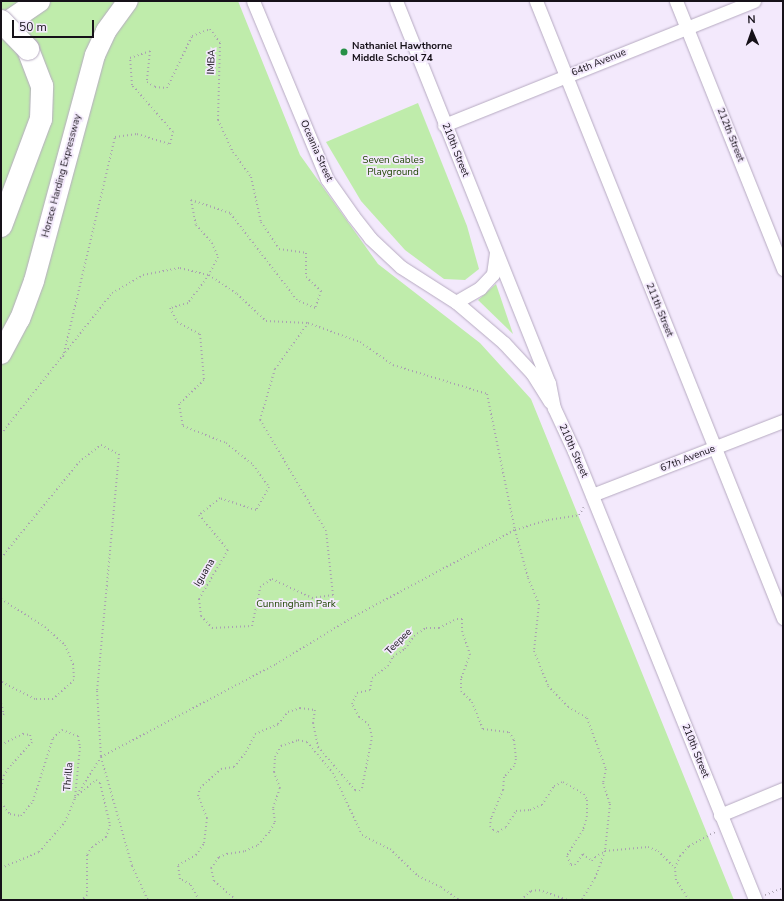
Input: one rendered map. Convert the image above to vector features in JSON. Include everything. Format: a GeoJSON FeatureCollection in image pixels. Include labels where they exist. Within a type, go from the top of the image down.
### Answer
{"type":"FeatureCollection","features":[{"type":"Feature","properties":{"kind":"highway"},"geometry":{"type":"LineString","coordinates":[[1,14],[22,1]]}},
{"type":"Feature","properties":{"kind":"highway"},"geometry":{"type":"LineString","coordinates":[[1,27],[39,1]]}},
{"type":"Feature","properties":{"kind":"highway"},"geometry":{"type":"LineString","coordinates":[[1,20],[28,49],[42,86],[41,119],[1,226]]}},
{"type":"Feature","properties":{"kind":"main road","name":"Horace Harding Expressway"},"geometry":{"type":"LineString","coordinates":[[1,354],[20,319],[34,281],[95,55],[106,31],[128,1]]}},
{"type":"Feature","properties":{"kind":"street","name":"Oceania Street"},"geometry":{"type":"LineString","coordinates":[[253,1],[327,179],[353,216],[382,250],[401,267],[456,302],[504,343],[532,373],[554,408]]}},
{"type":"Feature","properties":{"kind":"street","name":"210th Street"},"geometry":{"type":"LineString","coordinates":[[396,1],[436,96],[444,125],[549,383],[554,408],[592,496],[754,900]]}},
{"type":"Feature","properties":{"kind":"street","name":"211th Street"},"geometry":{"type":"LineString","coordinates":[[536,1],[783,618]]}},
{"type":"Feature","properties":{"kind":"street","name":"212th Street"},"geometry":{"type":"LineString","coordinates":[[676,1],[783,269]]}},
{"type":"Feature","properties":{"kind":"street","name":"64th Avenue"},"geometry":{"type":"LineString","coordinates":[[444,125],[754,1]]}},
{"type":"Feature","properties":{"kind":"street"},"geometry":{"type":"LineString","coordinates":[[456,302],[480,288],[493,274],[496,253]]}},
{"type":"Feature","properties":{"kind":"street","name":"67th Avenue"},"geometry":{"type":"LineString","coordinates":[[592,496],[783,421]]}},
{"type":"Feature","properties":{"kind":"street"},"geometry":{"type":"LineString","coordinates":[[720,815],[783,789]]}},
{"type":"Feature","properties":{"kind":"path","name":"IMBA"},"geometry":{"type":"LineString","coordinates":[[63,357],[115,137],[137,134],[170,144],[173,132],[132,85],[130,58],[150,52],[147,82],[154,87],[168,88],[192,36],[210,29],[220,43],[218,120],[233,152],[251,177],[261,222],[279,249],[306,253],[306,277],[321,292],[315,308],[297,300],[230,213],[191,200],[196,225],[212,243],[218,257],[209,276]]}},
{"type":"Feature","properties":{"kind":"path"},"geometry":{"type":"LineString","coordinates":[[1,434],[112,293],[143,275],[180,268],[209,276],[237,294],[266,321],[308,323],[360,342],[393,365],[487,394],[515,530],[539,604],[534,651],[548,686],[568,707],[587,718],[606,769],[603,783],[610,804],[605,852],[595,878],[582,900]]}},
{"type":"Feature","properties":{"kind":"path","name":"Iguana"},"geometry":{"type":"LineString","coordinates":[[209,276],[188,302],[170,308],[177,322],[200,334],[204,380],[179,404],[183,426],[226,442],[253,465],[269,487],[256,510],[220,498],[199,515],[228,550],[199,599],[201,616],[212,628],[252,626],[260,587],[272,579],[312,598],[334,595],[326,531],[260,420],[276,369],[308,323]]}},
{"type":"Feature","properties":{"kind":"path"},"geometry":{"type":"LineString","coordinates":[[1,558],[79,462],[102,445],[119,454],[97,691],[101,757],[132,866],[148,900]]}},
{"type":"Feature","properties":{"kind":"path"},"geometry":{"type":"LineString","coordinates":[[1,868],[39,852],[65,822],[75,798],[101,757],[276,664],[355,616],[515,530],[548,520],[579,515],[592,496]]}},
{"type":"Feature","properties":{"kind":"path"},"geometry":{"type":"LineString","coordinates":[[1,599],[45,627],[65,645],[73,664],[74,680],[53,700],[35,699],[1,682]]}},
{"type":"Feature","properties":{"kind":"path","name":"Teepee"},"geometry":{"type":"LineString","coordinates":[[199,900],[190,884],[180,879],[178,866],[196,855],[204,843],[207,818],[198,796],[200,788],[221,769],[234,768],[246,752],[255,734],[278,724],[288,712],[300,708],[315,710],[313,723],[318,747],[356,790],[359,791],[362,788],[372,737],[369,725],[359,717],[352,704],[357,693],[370,690],[372,678],[388,666],[393,657],[405,649],[414,636],[426,628],[439,628],[457,619],[462,620],[462,631],[470,654],[461,679],[461,691],[472,702],[483,729],[509,732],[514,740],[514,766],[504,777],[503,790],[490,826],[498,832],[506,827],[516,811],[530,810],[542,805],[554,786],[563,782],[584,794],[587,800],[587,816],[579,841],[567,856],[568,862],[571,865],[575,865],[583,854],[592,861],[595,857],[605,852]]}},
{"type":"Feature","properties":{"kind":"path"},"geometry":{"type":"LineString","coordinates":[[1,703],[4,714],[1,717]]}},
{"type":"Feature","properties":{"kind":"path","name":"Thrilla"},"geometry":{"type":"LineString","coordinates":[[1,803],[10,814],[21,816],[32,801],[53,738],[62,730],[78,736],[80,748],[75,798]]}},
{"type":"Feature","properties":{"kind":"path"},"geometry":{"type":"LineString","coordinates":[[1,745],[22,734],[30,735],[32,742],[4,775],[1,788]]}},
{"type":"Feature","properties":{"kind":"path"},"geometry":{"type":"LineString","coordinates":[[236,900],[214,881],[211,868],[220,857],[227,854],[245,851],[258,845],[270,831],[275,822],[273,808],[280,788],[274,772],[275,756],[281,746],[298,740],[307,742],[334,774],[362,836],[390,849],[418,876],[441,887],[459,900]]}},
{"type":"Feature","properties":{"kind":"path","name":"Thrilla"},"geometry":{"type":"LineString","coordinates":[[75,798],[96,780],[100,784],[110,825],[106,837],[92,847],[87,855],[87,896],[82,900]]}},
{"type":"Feature","properties":{"kind":"path"},"geometry":{"type":"LineString","coordinates":[[689,900],[676,880],[675,868],[680,856],[689,846],[726,828]]}},
{"type":"Feature","properties":{"kind":"path"},"geometry":{"type":"LineString","coordinates":[[605,852],[648,847],[658,851],[675,868]]}},
{"type":"Feature","properties":{"kind":"path"},"geometry":{"type":"LineString","coordinates":[[754,900],[783,888]]}},
{"type":"Feature","properties":{"kind":"path"},"geometry":{"type":"LineString","coordinates":[[521,900],[532,891],[539,890],[568,900]]}},
{"type":"Feature","properties":{"kind":"green space","name":"Cunningham Park"},"geometry":{"type":"Polygon","coordinates":[[[1,1],[238,1],[300,155],[378,264],[480,343],[531,399],[734,900],[1,900],[1,1]]]}},
{"type":"Feature","properties":{"kind":"green space","name":"Seven Gables Playground"},"geometry":{"type":"Polygon","coordinates":[[[418,103],[467,226],[479,269],[465,280],[444,279],[405,250],[361,201],[326,142],[418,103]]]}},
{"type":"Feature","properties":{"kind":"green space"},"geometry":{"type":"Polygon","coordinates":[[[496,284],[513,334],[478,300],[496,284]]]}},
{"type":"Feature","properties":{"kind":"place","name":"Nathaniel Hawthorne Middle School 74"},"geometry":{"type":"Point","coordinates":[344,52]}}]}
